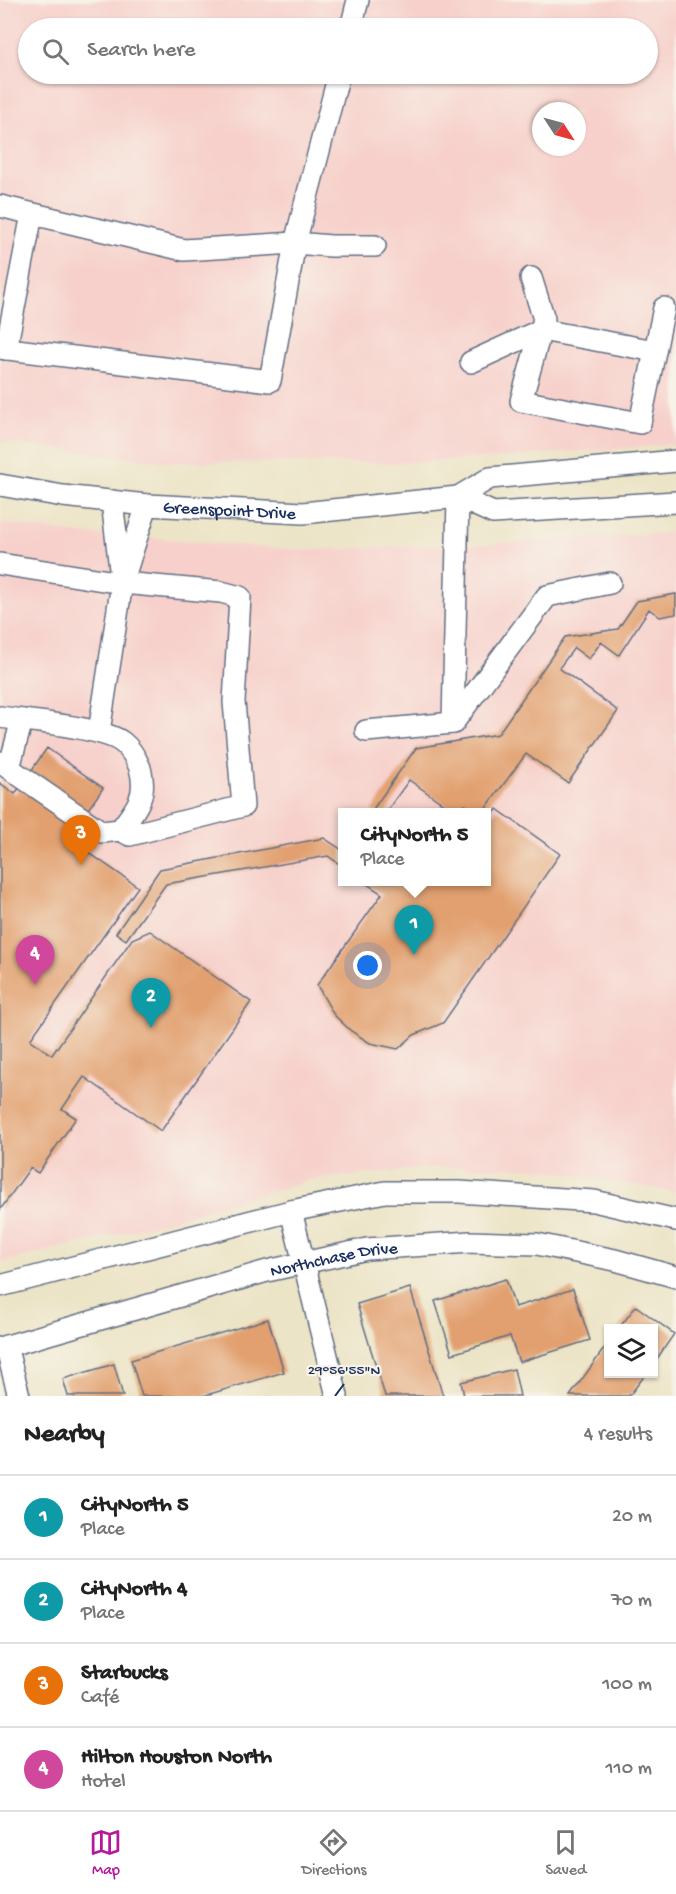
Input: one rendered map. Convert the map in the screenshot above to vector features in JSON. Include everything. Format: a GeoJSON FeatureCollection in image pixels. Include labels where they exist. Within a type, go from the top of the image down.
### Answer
{"type":"FeatureCollection","features":[{"type":"Feature","properties":{"kind":"street"},"geometry":{"type":"LineString","coordinates":[[354,18],[358,0]]}},
{"type":"Feature","properties":{"kind":"street"},"geometry":{"type":"LineString","coordinates":[[32,214],[3,349],[270,381],[295,243],[336,84]]}},
{"type":"Feature","properties":{"kind":"street"},"geometry":{"type":"LineString","coordinates":[[0,206],[184,250],[295,243],[375,246]]}},
{"type":"Feature","properties":{"kind":"street"},"geometry":{"type":"LineString","coordinates":[[531,278],[544,319],[520,401],[640,423],[664,308]]}},
{"type":"Feature","properties":{"kind":"street"},"geometry":{"type":"LineString","coordinates":[[471,362],[541,330],[655,351]]}},
{"type":"Feature","properties":{"kind":"street","name":"Greenspoint Drive"},"geometry":{"type":"LineString","coordinates":[[0,485],[63,496],[147,505],[303,513],[458,497],[490,478],[676,461]]}},
{"type":"Feature","properties":{"kind":"street"},"geometry":{"type":"LineString","coordinates":[[453,723],[458,497],[493,513],[676,502]]}},
{"type":"Feature","properties":{"kind":"street"},"geometry":{"type":"LineString","coordinates":[[112,501],[122,583]]}},
{"type":"Feature","properties":{"kind":"street"},"geometry":{"type":"LineString","coordinates":[[99,732],[122,583],[147,505]]}},
{"type":"Feature","properties":{"kind":"street"},"geometry":{"type":"LineString","coordinates":[[0,564],[122,583],[221,592],[240,597],[234,702],[243,806],[130,836],[120,830],[102,832],[4,765],[22,720]]}},
{"type":"Feature","properties":{"kind":"street"},"geometry":{"type":"LineString","coordinates":[[366,731],[453,723],[547,596],[610,583]]}},
{"type":"Feature","properties":{"kind":"street"},"geometry":{"type":"LineString","coordinates":[[0,717],[99,732],[122,741],[136,758],[144,781],[139,805],[120,830]]}},
{"type":"Feature","properties":{"kind":"street"},"geometry":{"type":"LineString","coordinates":[[0,1286],[291,1211],[385,1192],[459,1192],[594,1201],[676,1220]]}},
{"type":"Feature","properties":{"kind":"street"},"geometry":{"type":"LineString","coordinates":[[291,1211],[338,1396]]}},
{"type":"Feature","properties":{"kind":"street","name":"Northchase Drive"},"geometry":{"type":"LineString","coordinates":[[3,1347],[267,1271],[367,1249],[470,1242],[537,1244],[615,1260],[676,1276]]}},
{"type":"Feature","properties":{"kind":"street"},"geometry":{"type":"LineString","coordinates":[[3,1347],[19,1396]]}},
{"type":"Feature","properties":{"kind":"shaded area"},"geometry":{"type":"Polygon","coordinates":[[[0,0],[676,0],[676,444],[398,463],[170,462],[0,442],[0,0]]]}},
{"type":"Feature","properties":{"kind":"shaded area"},"geometry":{"type":"Polygon","coordinates":[[[0,522],[80,534],[300,550],[474,545],[676,532],[676,1192],[533,1168],[438,1167],[310,1180],[157,1224],[0,1263],[0,522]]]}},
{"type":"Feature","properties":{"kind":"building"},"geometry":{"type":"Polygon","coordinates":[[[676,594],[676,614],[660,617],[649,609],[619,655],[601,642],[589,659],[574,648],[559,668],[618,711],[568,783],[526,754],[486,808],[470,808],[465,805],[463,808],[449,808],[409,780],[389,808],[374,808],[416,748],[498,734],[565,637],[618,629],[637,601],[676,594]]]}},
{"type":"Feature","properties":{"kind":"building"},"geometry":{"type":"Polygon","coordinates":[[[47,748],[103,788],[68,838],[138,887],[30,1040],[52,1055],[132,939],[150,931],[251,1002],[161,1131],[84,1077],[62,1109],[76,1118],[38,1173],[30,1168],[0,1210],[0,783],[15,794],[47,748]]]}},
{"type":"Feature","properties":{"kind":"building"},"geometry":{"type":"Polygon","coordinates":[[[497,809],[560,854],[443,1023],[414,1035],[398,1049],[370,1043],[351,1031],[334,1015],[317,985],[382,894],[370,886],[491,886],[491,817],[497,809]]]}},
{"type":"Feature","properties":{"kind":"building"},"geometry":{"type":"Polygon","coordinates":[[[324,838],[338,847],[338,863],[328,856],[166,884],[126,940],[116,933],[160,869],[324,838]]]}},
{"type":"Feature","properties":{"kind":"building"},"geometry":{"type":"Polygon","coordinates":[[[506,1279],[515,1307],[573,1289],[590,1340],[519,1362],[510,1336],[452,1354],[435,1301],[506,1279]]]}},
{"type":"Feature","properties":{"kind":"building"},"geometry":{"type":"Polygon","coordinates":[[[410,1288],[443,1396],[385,1396],[357,1304],[410,1288]]]}},
{"type":"Feature","properties":{"kind":"building"},"geometry":{"type":"Polygon","coordinates":[[[636,1306],[674,1334],[658,1357],[658,1324],[622,1324],[636,1306]]]}},
{"type":"Feature","properties":{"kind":"building"},"geometry":{"type":"Polygon","coordinates":[[[268,1319],[284,1372],[203,1396],[142,1396],[131,1360],[268,1319]]]}},
{"type":"Feature","properties":{"kind":"building"},"geometry":{"type":"Polygon","coordinates":[[[604,1349],[604,1378],[643,1378],[629,1396],[570,1396],[604,1349]]]}},
{"type":"Feature","properties":{"kind":"building"},"geometry":{"type":"Polygon","coordinates":[[[114,1364],[123,1396],[68,1396],[63,1379],[114,1364]]]}},
{"type":"Feature","properties":{"kind":"building"},"geometry":{"type":"Polygon","coordinates":[[[514,1369],[520,1396],[464,1396],[461,1382],[514,1369]]]}},
{"type":"Feature","properties":{"kind":"place","name":"Starbucks"},"geometry":{"type":"Point","coordinates":[81,865]}},
{"type":"Feature","properties":{"kind":"place","name":"CityNorth 5"},"geometry":{"type":"Point","coordinates":[414,955]}},
{"type":"Feature","properties":{"kind":"place","name":"Hilton Houston North"},"geometry":{"type":"Point","coordinates":[35,985]}},
{"type":"Feature","properties":{"kind":"place","name":"CityNorth 4"},"geometry":{"type":"Point","coordinates":[151,1028]}}]}
